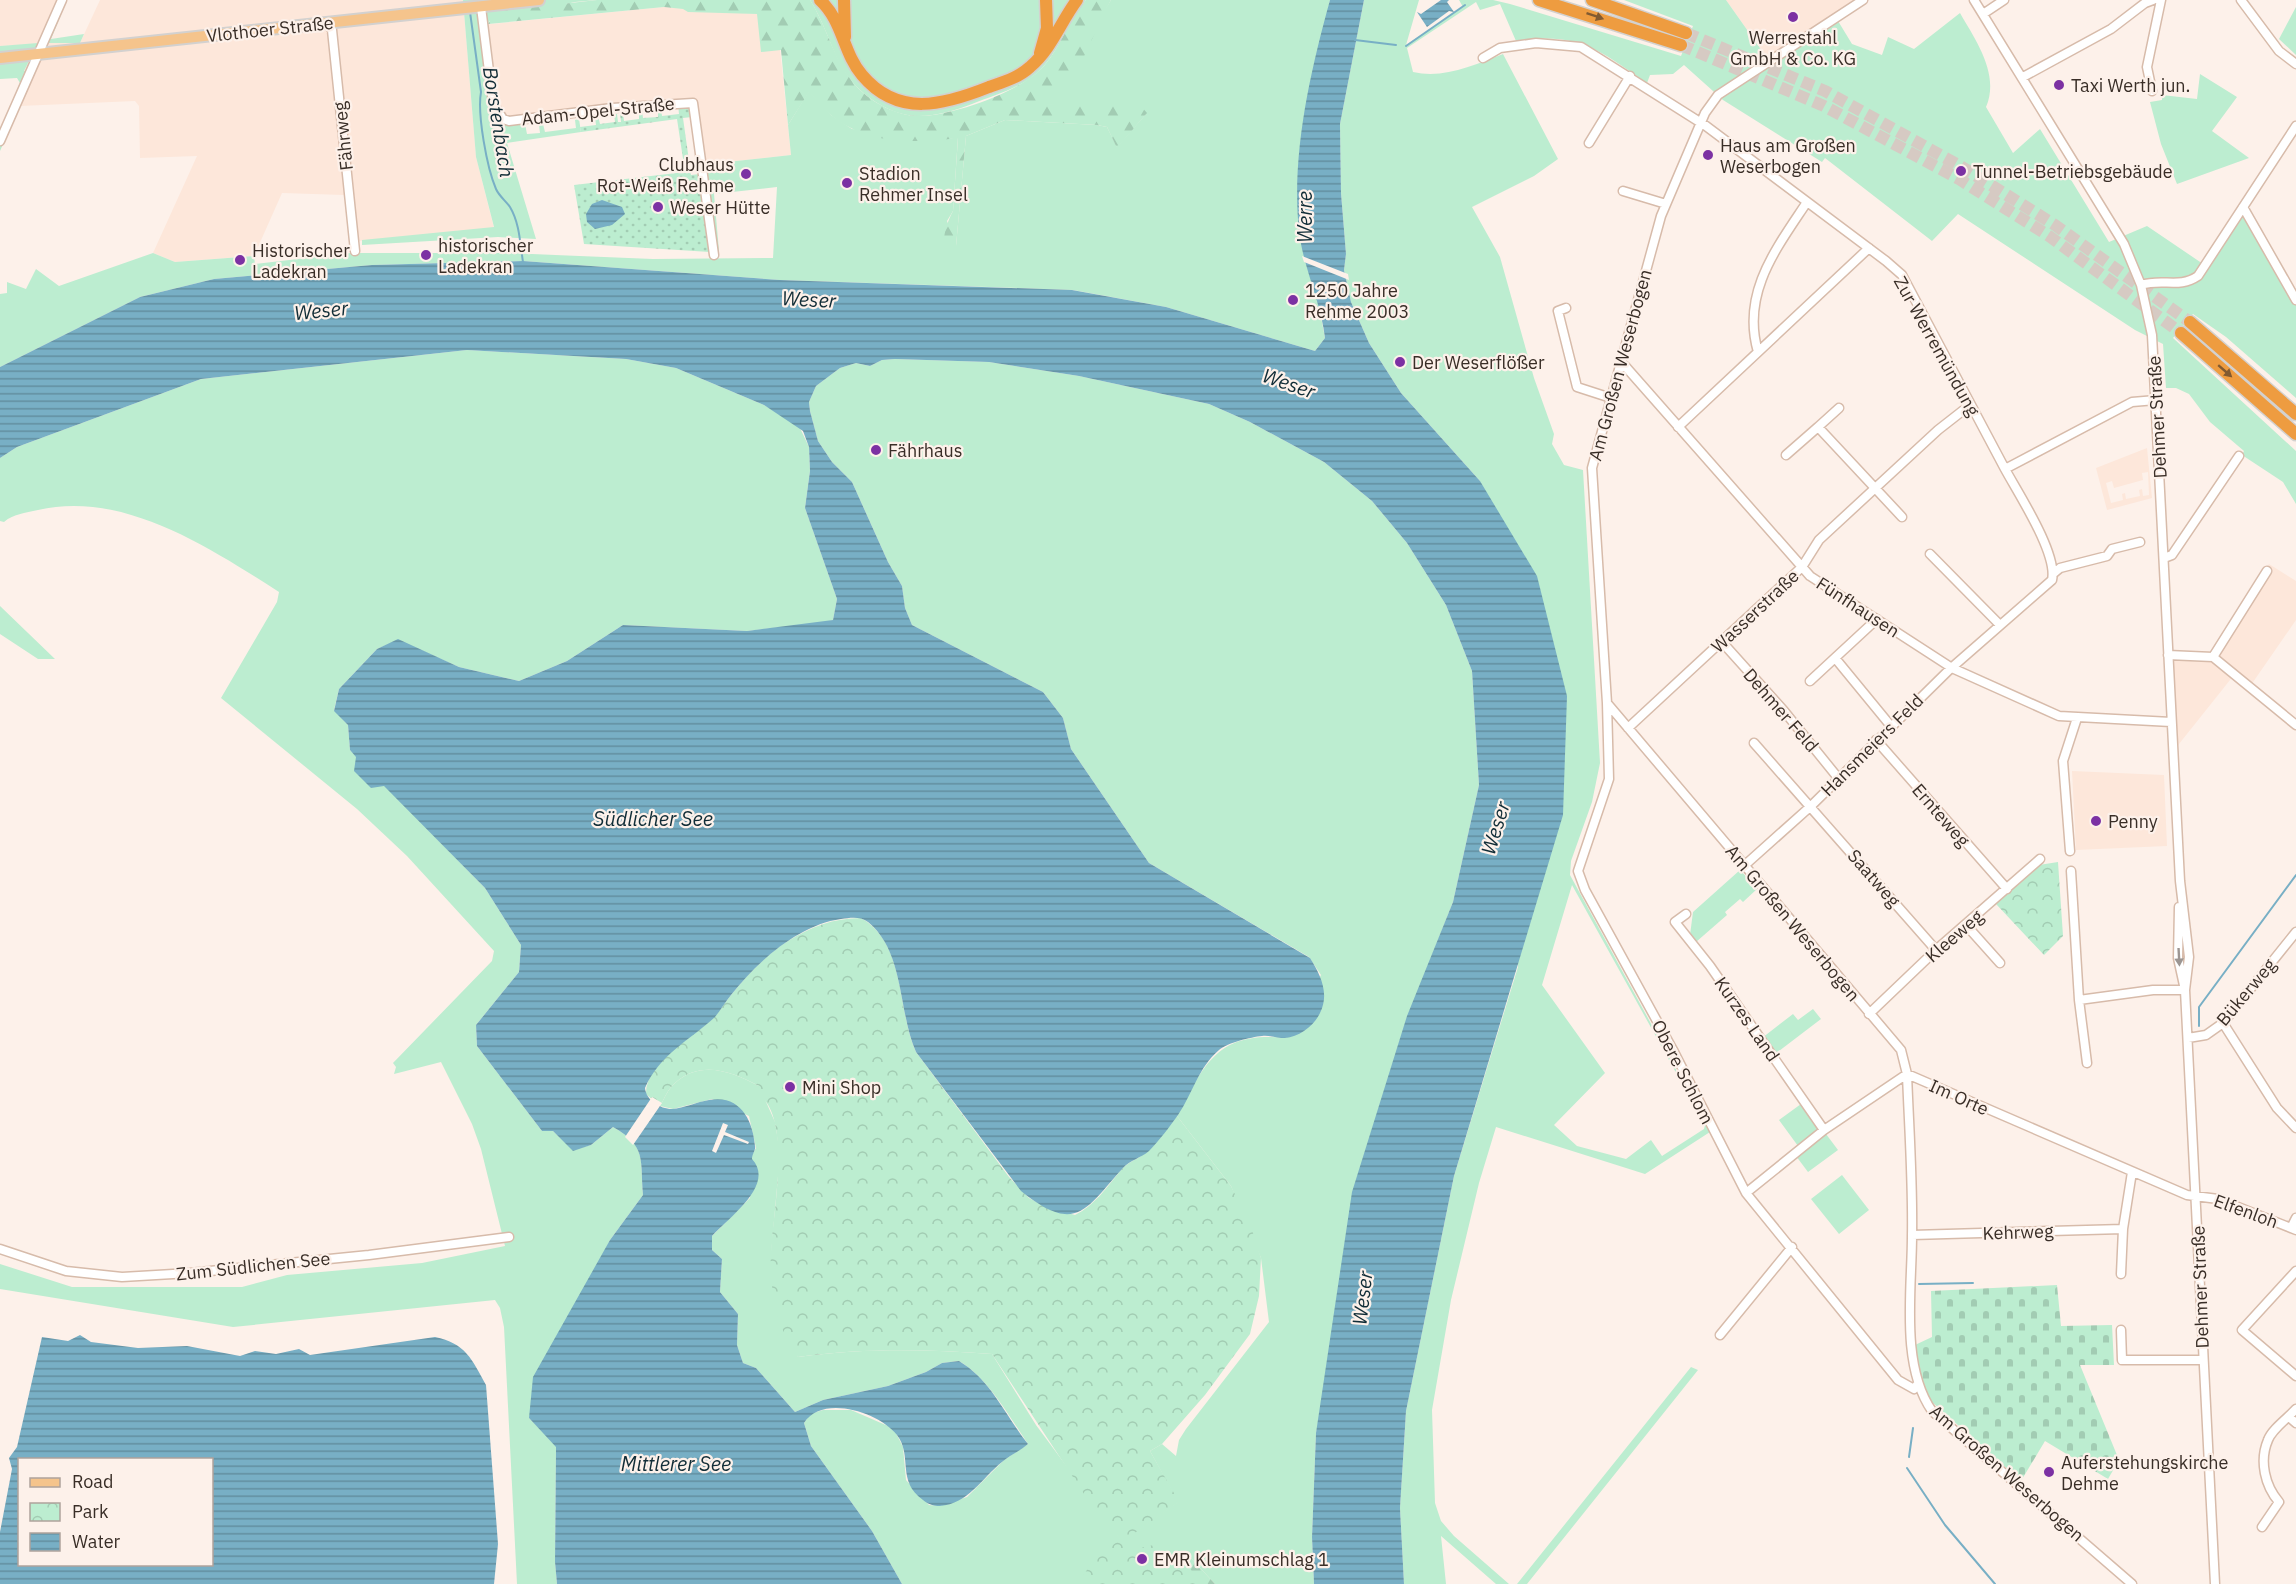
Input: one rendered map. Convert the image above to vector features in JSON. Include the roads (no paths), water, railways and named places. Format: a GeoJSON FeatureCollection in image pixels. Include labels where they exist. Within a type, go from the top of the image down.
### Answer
{"type":"FeatureCollection","features":[{"type":"Feature","properties":{"kind":"highway"},"geometry":{"type":"LineString","coordinates":[[820,0],[840,15]]}},
{"type":"Feature","properties":{"kind":"highway"},"geometry":{"type":"LineString","coordinates":[[832,0],[840,15],[851,60],[862,76],[876,88],[900,102],[924,105],[963,97],[1018,76],[1037,60],[1054,39],[1077,0]]}},
{"type":"Feature","properties":{"kind":"highway"},"geometry":{"type":"LineString","coordinates":[[840,15],[844,0]]}},
{"type":"Feature","properties":{"kind":"highway"},"geometry":{"type":"LineString","coordinates":[[840,15],[850,0]]}},
{"type":"Feature","properties":{"kind":"highway"},"geometry":{"type":"LineString","coordinates":[[1037,60],[1047,28],[1046,0]]}},
{"type":"Feature","properties":{"kind":"highway"},"geometry":{"type":"LineString","coordinates":[[1539,0],[1681,45]]}},
{"type":"Feature","properties":{"kind":"highway"},"geometry":{"type":"LineString","coordinates":[[1592,0],[1686,33]]}},
{"type":"Feature","properties":{"kind":"highway"},"geometry":{"type":"LineString","coordinates":[[2190,322],[2296,414]]}},
{"type":"Feature","properties":{"kind":"highway"},"geometry":{"type":"LineString","coordinates":[[2181,333],[2296,434]]}},
{"type":"Feature","properties":{"kind":"main road","name":"Vlothoer Straße"},"geometry":{"type":"LineString","coordinates":[[0,58],[539,0]]}},
{"type":"Feature","properties":{"kind":"street"},"geometry":{"type":"LineString","coordinates":[[0,141],[62,0]]}},
{"type":"Feature","properties":{"kind":"street","name":"Am Großen Weserbogen"},"geometry":{"type":"LineString","coordinates":[[1863,0],[1718,95],[1701,122],[1666,204],[1592,468],[1607,703],[1901,1050],[1907,1074],[1912,1235],[1910,1294],[1917,1385],[1932,1411],[2132,1584]]}},
{"type":"Feature","properties":{"kind":"street","name":"Dehmer Straße"},"geometry":{"type":"LineString","coordinates":[[1974,0],[2111,220],[2141,285],[2152,335],[2180,881],[2189,957],[2185,990],[2215,1584]]}},
{"type":"Feature","properties":{"kind":"street"},"geometry":{"type":"LineString","coordinates":[[1983,14],[2004,0]]}},
{"type":"Feature","properties":{"kind":"street"},"geometry":{"type":"LineString","coordinates":[[2023,77],[2111,29],[2145,3],[2153,0]]}},
{"type":"Feature","properties":{"kind":"street"},"geometry":{"type":"LineString","coordinates":[[2152,91],[2147,68],[2161,0]]}},
{"type":"Feature","properties":{"kind":"street"},"geometry":{"type":"LineString","coordinates":[[2241,0],[2279,51],[2296,64]]}},
{"type":"Feature","properties":{"kind":"street","name":"Adam-Opel-Straße"},"geometry":{"type":"LineString","coordinates":[[481,7],[492,104],[503,119],[509,121],[612,108],[693,103],[714,255]]}},
{"type":"Feature","properties":{"kind":"street","name":"Fährweg"},"geometry":{"type":"LineString","coordinates":[[327,23],[332,30],[355,251]]}},
{"type":"Feature","properties":{"kind":"street","name":"Zur Werremündung"},"geometry":{"type":"LineString","coordinates":[[1483,58],[1500,48],[1536,44],[1568,44],[1581,47],[1701,122],[1869,248],[1902,275],[2005,469]]}},
{"type":"Feature","properties":{"kind":"street"},"geometry":{"type":"LineString","coordinates":[[1589,143],[1630,76]]}},
{"type":"Feature","properties":{"kind":"street"},"geometry":{"type":"LineString","coordinates":[[2141,285],[2157,280],[2188,283],[2198,276],[2296,126]]}},
{"type":"Feature","properties":{"kind":"street"},"geometry":{"type":"LineString","coordinates":[[1623,191],[1666,204]]}},
{"type":"Feature","properties":{"kind":"street"},"geometry":{"type":"LineString","coordinates":[[1758,352],[1753,333],[1753,312],[1760,280],[1767,263],[1807,202]]}},
{"type":"Feature","properties":{"kind":"street"},"geometry":{"type":"LineString","coordinates":[[2243,207],[2296,300]]}},
{"type":"Feature","properties":{"kind":"street"},"geometry":{"type":"LineString","coordinates":[[1678,427],[1869,248]]}},
{"type":"Feature","properties":{"kind":"street"},"geometry":{"type":"LineString","coordinates":[[1566,309],[1558,311],[1577,387],[1611,398]]}},
{"type":"Feature","properties":{"kind":"street","name":"Fünfhausen"},"geometry":{"type":"LineString","coordinates":[[1621,367],[1625,366],[1810,576],[1876,619],[1952,668],[2059,716],[2171,722]]}},
{"type":"Feature","properties":{"kind":"street"},"geometry":{"type":"LineString","coordinates":[[2140,542],[2112,549],[2107,556],[2060,568],[2054,573],[2046,546],[2005,469],[2132,402],[2156,400]]}},
{"type":"Feature","properties":{"kind":"street","name":"Wasserstraße"},"geometry":{"type":"LineString","coordinates":[[1628,728],[1802,567],[1819,540],[1938,430],[1970,405]]}},
{"type":"Feature","properties":{"kind":"street"},"geometry":{"type":"LineString","coordinates":[[1786,455],[1839,408]]}},
{"type":"Feature","properties":{"kind":"street"},"geometry":{"type":"LineString","coordinates":[[1818,428],[1902,517]]}},
{"type":"Feature","properties":{"kind":"street"},"geometry":{"type":"LineString","coordinates":[[2164,558],[2172,555],[2239,456]]}},
{"type":"Feature","properties":{"kind":"street"},"geometry":{"type":"LineString","coordinates":[[1930,554],[2000,625]]}},
{"type":"Feature","properties":{"kind":"street"},"geometry":{"type":"LineString","coordinates":[[2213,657],[2267,571]]}},
{"type":"Feature","properties":{"kind":"street","name":"Hansmeiers Feld"},"geometry":{"type":"LineString","coordinates":[[1745,866],[1839,779],[1890,725],[2052,580],[2054,573]]}},
{"type":"Feature","properties":{"kind":"street"},"geometry":{"type":"LineString","coordinates":[[1810,681],[1876,619]]}},
{"type":"Feature","properties":{"kind":"street","name":"Dehmer Feld"},"geometry":{"type":"LineString","coordinates":[[1722,642],[1784,711],[1839,779]]}},
{"type":"Feature","properties":{"kind":"street"},"geometry":{"type":"LineString","coordinates":[[2168,655],[2213,657],[2296,725]]}},
{"type":"Feature","properties":{"kind":"street"},"geometry":{"type":"LineString","coordinates":[[1835,658],[1890,725]]}},
{"type":"Feature","properties":{"kind":"street","name":"Obere Schlom"},"geometry":{"type":"LineString","coordinates":[[1607,703],[1609,779],[1578,871],[1585,890],[1674,1052],[1746,1192],[1792,1247],[1837,1308],[1898,1380],[1914,1389],[1917,1385]]}},
{"type":"Feature","properties":{"kind":"street"},"geometry":{"type":"LineString","coordinates":[[2070,851],[2063,761],[2077,718]]}},
{"type":"Feature","properties":{"kind":"street","name":"Ernteweg"},"geometry":{"type":"LineString","coordinates":[[1876,740],[2007,889]]}},
{"type":"Feature","properties":{"kind":"street","name":"Saatweg"},"geometry":{"type":"LineString","coordinates":[[1754,743],[1936,950]]}},
{"type":"Feature","properties":{"kind":"street","name":"Kleeweg"},"geometry":{"type":"LineString","coordinates":[[1869,1014],[1936,950],[2040,859]]}},
{"type":"Feature","properties":{"kind":"street"},"geometry":{"type":"LineString","coordinates":[[2071,872],[2079,1000],[2087,1064]]}},
{"type":"Feature","properties":{"kind":"street","name":"Kurzes Land"},"geometry":{"type":"LineString","coordinates":[[1686,914],[1675,922],[1710,966],[1824,1130]]}},
{"type":"Feature","properties":{"kind":"street"},"geometry":{"type":"LineString","coordinates":[[1965,925],[2000,963]]}},
{"type":"Feature","properties":{"kind":"street","name":"Bükerweg"},"geometry":{"type":"LineString","coordinates":[[2188,1038],[2206,1035],[2223,1023],[2293,943],[2296,932]]}},
{"type":"Feature","properties":{"kind":"street"},"geometry":{"type":"LineString","coordinates":[[2079,1000],[2153,990],[2185,990]]}},
{"type":"Feature","properties":{"kind":"street"},"geometry":{"type":"LineString","coordinates":[[2223,1023],[2294,1123]]}},
{"type":"Feature","properties":{"kind":"street","name":"Im Orte"},"geometry":{"type":"LineString","coordinates":[[1746,1192],[1824,1130],[1907,1074],[2132,1172],[2187,1195],[2196,1196]]}},
{"type":"Feature","properties":{"kind":"street"},"geometry":{"type":"LineString","coordinates":[[2121,1274],[2123,1229],[2132,1172]]}},
{"type":"Feature","properties":{"kind":"street","name":"Elfenloh"},"geometry":{"type":"LineString","coordinates":[[2196,1196],[2218,1198],[2294,1229]]}},
{"type":"Feature","properties":{"kind":"street"},"geometry":{"type":"LineString","coordinates":[[2294,1229],[2296,1218]]}},
{"type":"Feature","properties":{"kind":"street","name":"Kehrweg"},"geometry":{"type":"LineString","coordinates":[[1912,1235],[2123,1229]]}},
{"type":"Feature","properties":{"kind":"street","name":"Zum Südlichen See"},"geometry":{"type":"LineString","coordinates":[[0,1249],[66,1272],[122,1277],[190,1273],[369,1255],[506,1237]]}},
{"type":"Feature","properties":{"kind":"street"},"geometry":{"type":"LineString","coordinates":[[1720,1335],[1792,1247]]}},
{"type":"Feature","properties":{"kind":"street"},"geometry":{"type":"LineString","coordinates":[[2296,1271],[2242,1330],[2296,1376]]}},
{"type":"Feature","properties":{"kind":"street"},"geometry":{"type":"LineString","coordinates":[[2121,1330],[2122,1360],[2203,1360]]}},
{"type":"Feature","properties":{"kind":"street"},"geometry":{"type":"LineString","coordinates":[[2262,1527],[2279,1502],[2269,1491],[2263,1459],[2268,1439],[2293,1420],[2296,1409]]}},
{"type":"Feature","properties":{"kind":"street"},"geometry":{"type":"LineString","coordinates":[[2115,1584],[2120,1574]]}},
{"type":"Feature","properties":{"kind":"water"},"geometry":{"type":"Polygon","coordinates":[[[1330,0],[1364,0],[1340,124],[1341,193],[1346,254],[1344,270],[1351,302],[1369,343],[1401,393],[1480,481],[1537,576],[1567,696],[1563,815],[1454,1176],[1406,1411],[1400,1508],[1404,1584],[1314,1584],[1312,1537],[1316,1433],[1352,1192],[1407,1016],[1453,902],[1479,785],[1472,671],[1446,605],[1407,543],[1372,501],[1324,462],[1250,422],[1209,404],[1079,376],[989,362],[895,359],[882,360],[870,366],[856,363],[840,368],[816,386],[809,402],[818,441],[832,462],[852,482],[888,562],[902,586],[905,608],[912,625],[1043,692],[1063,718],[1071,749],[1149,863],[1310,958],[1324,991],[1323,1006],[1314,1022],[1296,1036],[1252,1038],[1219,1050],[1206,1065],[1178,1115],[1153,1147],[1126,1165],[1089,1205],[1078,1212],[1067,1214],[1055,1212],[1021,1191],[916,1052],[889,949],[868,922],[855,918],[825,923],[794,937],[780,947],[753,970],[715,1017],[658,1066],[645,1088],[651,1100],[667,1109],[720,1099],[737,1105],[748,1118],[754,1136],[755,1148],[752,1159],[758,1169],[758,1179],[747,1200],[712,1236],[712,1250],[722,1259],[720,1292],[738,1314],[737,1345],[743,1363],[756,1368],[795,1412],[823,1400],[888,1386],[926,1372],[942,1363],[959,1361],[989,1388],[1028,1444],[1002,1462],[959,1501],[937,1506],[927,1503],[915,1493],[910,1485],[902,1443],[889,1427],[864,1413],[850,1410],[824,1409],[812,1414],[804,1423],[811,1446],[872,1531],[902,1584],[557,1584],[555,1562],[556,1447],[529,1418],[533,1377],[610,1240],[643,1195],[640,1155],[632,1141],[613,1127],[591,1145],[573,1151],[553,1131],[542,1131],[477,1046],[476,1025],[519,972],[521,945],[485,888],[384,786],[371,788],[354,771],[356,757],[350,750],[348,725],[334,711],[339,689],[377,649],[398,639],[459,667],[519,681],[567,661],[623,625],[747,631],[833,620],[837,599],[805,508],[810,471],[809,447],[803,431],[764,405],[676,368],[626,359],[467,350],[201,379],[17,447],[0,458],[0,367],[140,297],[214,279],[372,265],[523,261],[780,280],[1072,290],[1166,307],[1315,351],[1325,338],[1320,311],[1301,244],[1297,202],[1298,173],[1309,85],[1330,0]]]}},
{"type":"Feature","properties":{"kind":"water"},"geometry":{"type":"Polygon","coordinates":[[[1441,0],[1449,0],[1447,2],[1454,12],[1449,11],[1427,27],[1417,12],[1421,14],[1441,0]]]}},
{"type":"Feature","properties":{"kind":"water"},"geometry":{"type":"Polygon","coordinates":[[[602,200],[622,207],[625,214],[612,225],[595,229],[587,222],[586,214],[592,204],[602,200]]]}},
{"type":"Feature","properties":{"kind":"water"},"geometry":{"type":"Polygon","coordinates":[[[80,1335],[91,1342],[138,1348],[187,1346],[240,1356],[255,1351],[276,1354],[299,1349],[310,1355],[435,1337],[454,1343],[472,1360],[486,1385],[498,1544],[494,1584],[0,1584],[0,1532],[12,1469],[9,1458],[17,1447],[42,1337],[68,1341],[80,1335]]]}},
{"type":"Feature","properties":{"kind":"waterway"},"geometry":{"type":"LineString","coordinates":[[1406,46],[1465,5]]}},
{"type":"Feature","properties":{"kind":"waterway","name":"Borstenbach"},"geometry":{"type":"LineString","coordinates":[[470,12],[481,92],[480,113],[486,155],[496,189],[510,207],[516,220],[523,262]]}},
{"type":"Feature","properties":{"kind":"waterway"},"geometry":{"type":"LineString","coordinates":[[1355,40],[1396,45]]}},
{"type":"Feature","properties":{"kind":"waterway"},"geometry":{"type":"LineString","coordinates":[[2199,1026],[2199,1007],[2296,875]]}},
{"type":"Feature","properties":{"kind":"waterway"},"geometry":{"type":"LineString","coordinates":[[1919,1284],[1973,1283]]}},
{"type":"Feature","properties":{"kind":"waterway"},"geometry":{"type":"LineString","coordinates":[[1909,1457],[1913,1428]]}},
{"type":"Feature","properties":{"kind":"waterway"},"geometry":{"type":"LineString","coordinates":[[1907,1468],[1945,1525],[1995,1584]]}},
{"type":"Feature","properties":{"kind":"tunnel"},"geometry":{"type":"LineString","coordinates":[[1686,33],[1825,91],[1962,167],[2055,225],[2190,322]]}},
{"type":"Feature","properties":{"kind":"tunnel"},"geometry":{"type":"LineString","coordinates":[[1681,45],[1824,106],[1959,179],[2049,236],[2181,333]]}},
{"type":"Feature","properties":{"kind":"place","name":"Werrestahl GmbH & Co. KG"},"geometry":{"type":"Point","coordinates":[1793,17]}},
{"type":"Feature","properties":{"kind":"place","name":"Taxi Werth jun."},"geometry":{"type":"Point","coordinates":[2059,85]}},
{"type":"Feature","properties":{"kind":"place","name":"Haus am Großen Weserbogen"},"geometry":{"type":"Point","coordinates":[1708,155]}},
{"type":"Feature","properties":{"kind":"place","name":"Tunnel-Betriebsgebäude"},"geometry":{"type":"Point","coordinates":[1961,171]}},
{"type":"Feature","properties":{"kind":"place","name":"Clubhaus Rot-Weiß Rehme"},"geometry":{"type":"Point","coordinates":[746,174]}},
{"type":"Feature","properties":{"kind":"place","name":"Stadion Rehmer Insel"},"geometry":{"type":"Point","coordinates":[847,183]}},
{"type":"Feature","properties":{"kind":"place","name":"Weser Hütte"},"geometry":{"type":"Point","coordinates":[658,207]}},
{"type":"Feature","properties":{"kind":"place","name":"historischer Ladekran"},"geometry":{"type":"Point","coordinates":[426,255]}},
{"type":"Feature","properties":{"kind":"place","name":"Historischer Ladekran"},"geometry":{"type":"Point","coordinates":[240,260]}},
{"type":"Feature","properties":{"kind":"place","name":"1250 Jahre Rehme 2003"},"geometry":{"type":"Point","coordinates":[1293,300]}},
{"type":"Feature","properties":{"kind":"place","name":"Der Weserflößer"},"geometry":{"type":"Point","coordinates":[1400,362]}},
{"type":"Feature","properties":{"kind":"place","name":"Fährhaus"},"geometry":{"type":"Point","coordinates":[876,450]}},
{"type":"Feature","properties":{"kind":"place","name":"Penny"},"geometry":{"type":"Point","coordinates":[2096,821]}},
{"type":"Feature","properties":{"kind":"place","name":"Mini Shop"},"geometry":{"type":"Point","coordinates":[790,1087]}},
{"type":"Feature","properties":{"kind":"place","name":"Auferstehungskirche Dehme"},"geometry":{"type":"Point","coordinates":[2049,1472]}},
{"type":"Feature","properties":{"kind":"place","name":"EMR Kleinumschlag 1"},"geometry":{"type":"Point","coordinates":[1142,1559]}},
{"type":"Feature","properties":{"kind":"water label","name":"Werre"},"geometry":{"type":"Point","coordinates":[1304,217]}},
{"type":"Feature","properties":{"kind":"water label","name":"Weser"},"geometry":{"type":"Point","coordinates":[809,299]}},
{"type":"Feature","properties":{"kind":"water label","name":"Weser"},"geometry":{"type":"Point","coordinates":[321,310]}},
{"type":"Feature","properties":{"kind":"water label","name":"Weser"},"geometry":{"type":"Point","coordinates":[1289,383]}},
{"type":"Feature","properties":{"kind":"water label","name":"Südlicher See"},"geometry":{"type":"Point","coordinates":[653,818]}},
{"type":"Feature","properties":{"kind":"water label","name":"Weser"},"geometry":{"type":"Point","coordinates":[1495,828]}},
{"type":"Feature","properties":{"kind":"water label","name":"Weser"},"geometry":{"type":"Point","coordinates":[1362,1298]}},
{"type":"Feature","properties":{"kind":"water label","name":"Mittlerer See"},"geometry":{"type":"Point","coordinates":[676,1463]}}]}
